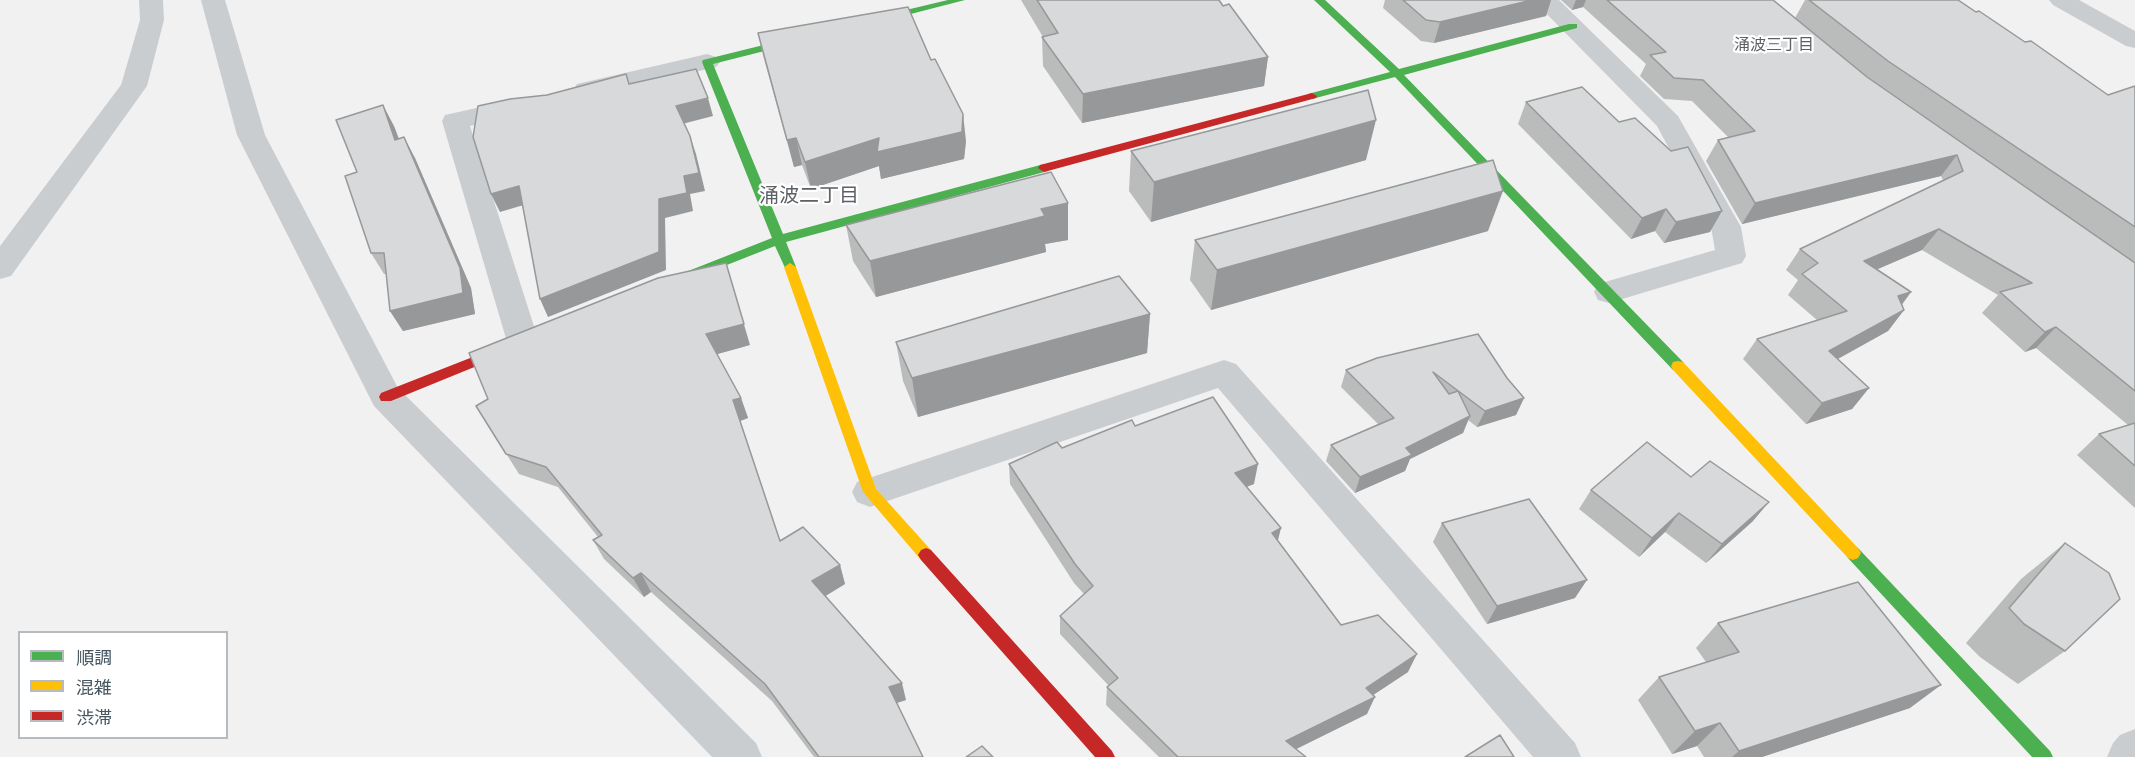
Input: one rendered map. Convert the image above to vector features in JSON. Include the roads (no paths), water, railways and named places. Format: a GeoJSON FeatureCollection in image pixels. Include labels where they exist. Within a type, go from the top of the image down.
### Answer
{"type":"FeatureCollection","features":[{"type":"Feature","properties":{"kind":"street"},"geometry":{"type":"LineString","coordinates":[[0,268],[134,86],[152,20],[151,0]]}},
{"type":"Feature","properties":{"kind":"street"},"geometry":{"type":"LineString","coordinates":[[213,0],[251,135],[386,397],[741,757]]}},
{"type":"Feature","properties":{"kind":"street"},"geometry":{"type":"LineString","coordinates":[[856,25],[960,0]]}},
{"type":"Feature","properties":{"kind":"street"},"geometry":{"type":"LineString","coordinates":[[1319,0],[1396,72],[1609,292],[2044,757]]}},
{"type":"Feature","properties":{"kind":"street"},"geometry":{"type":"LineString","coordinates":[[1545,0],[1668,122],[1726,227],[1731,256],[1609,292]]}},
{"type":"Feature","properties":{"kind":"street"},"geometry":{"type":"LineString","coordinates":[[2061,0],[2135,41]]}},
{"type":"Feature","properties":{"kind":"street"},"geometry":{"type":"LineString","coordinates":[[662,286],[780,239],[1573,26]]}},
{"type":"Feature","properties":{"kind":"street"},"geometry":{"type":"LineString","coordinates":[[386,397],[529,340],[455,121],[822,34]]}},
{"type":"Feature","properties":{"kind":"street"},"geometry":{"type":"LineString","coordinates":[[707,62],[780,239],[870,492],[1106,757]]}},
{"type":"Feature","properties":{"kind":"street"},"geometry":{"type":"LineString","coordinates":[[870,492],[1224,373],[1560,757]]}},
{"type":"Feature","properties":{"kind":"street"},"geometry":{"type":"LineString","coordinates":[[2128,757],[2135,748]]}},
{"type":"Feature","properties":{"kind":"district","name":"涌波三丁目"},"geometry":{"type":"Point","coordinates":[1774,46]}},
{"type":"Feature","properties":{"kind":"district","name":"涌波二丁目"},"geometry":{"type":"Point","coordinates":[809,197]}}]}
